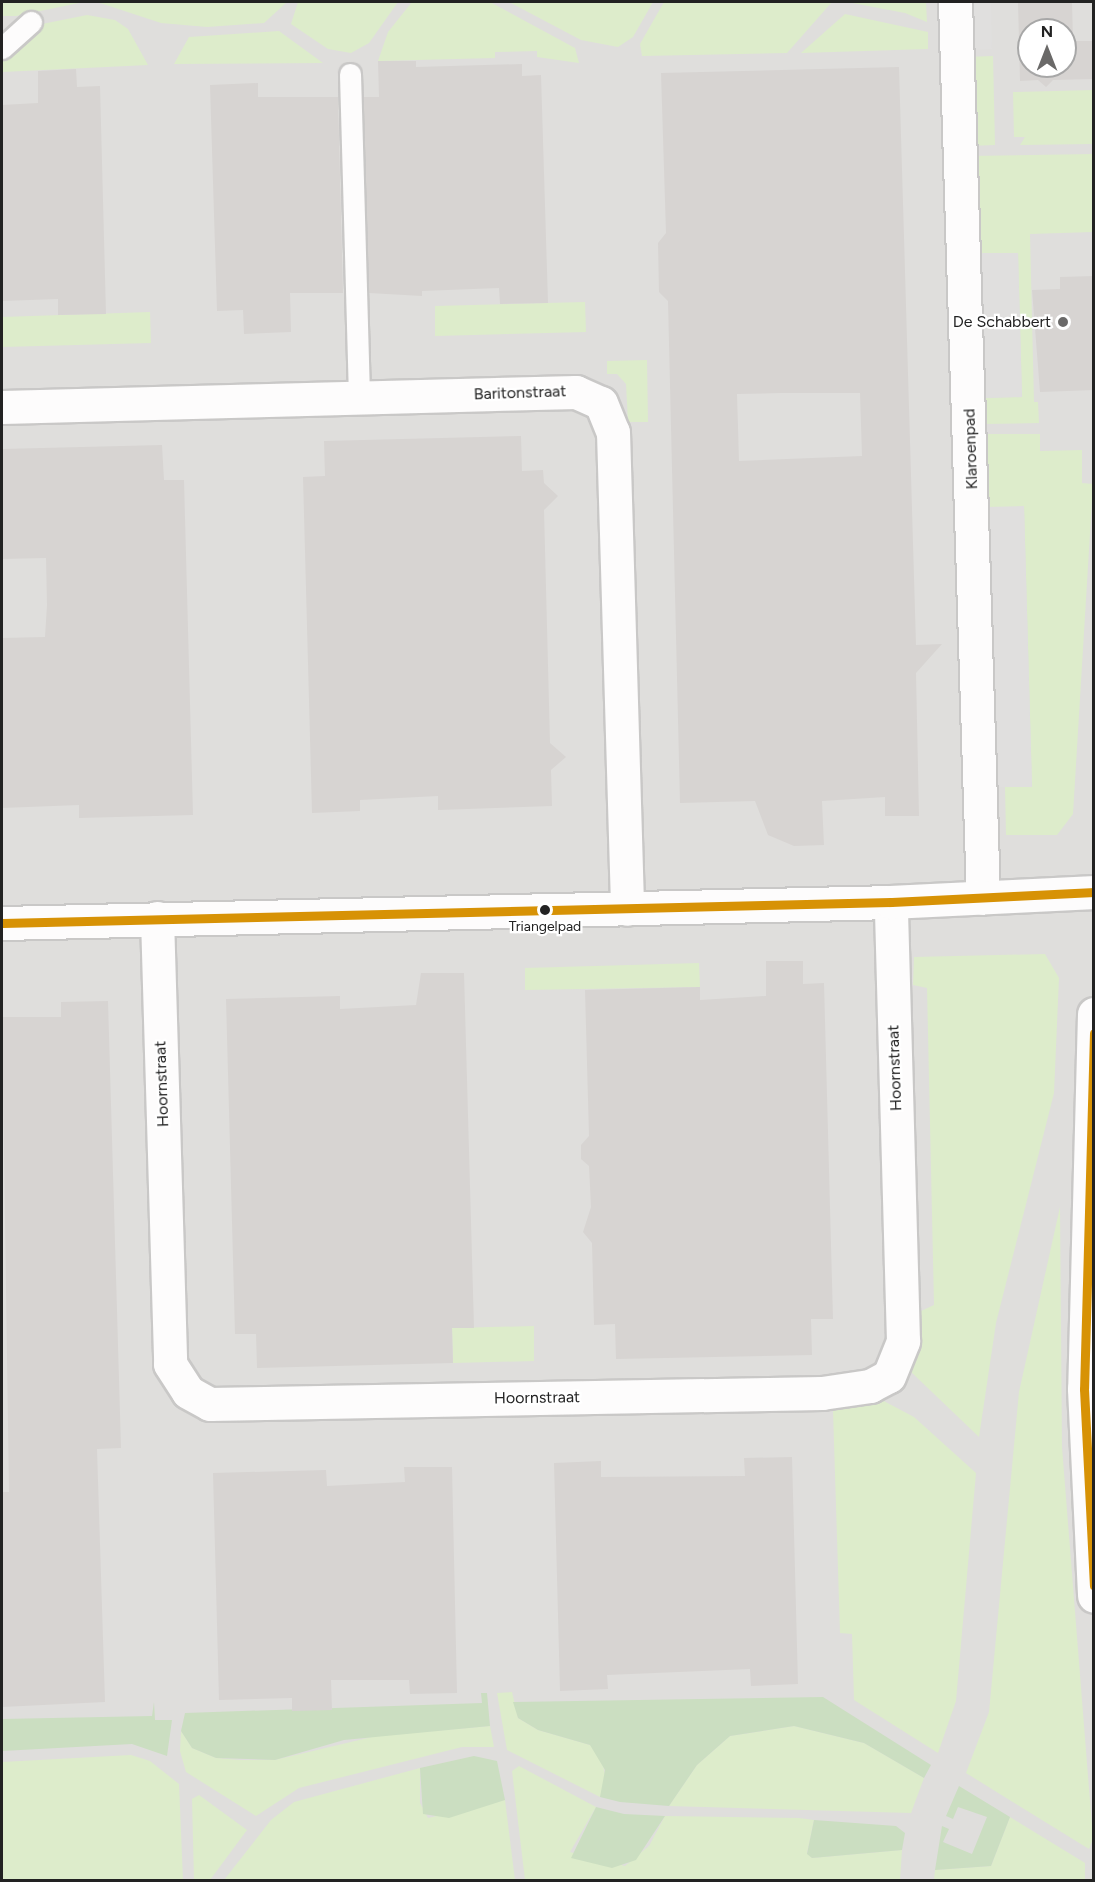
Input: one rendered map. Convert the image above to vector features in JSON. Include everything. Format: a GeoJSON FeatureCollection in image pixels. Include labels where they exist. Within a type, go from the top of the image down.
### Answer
{"type":"FeatureCollection","features":[{"type":"Feature","properties":{"kind":"street","name":"Klaroenpad"},"geometry":{"type":"LineString","coordinates":[[955,2],[983,898]]}},
{"type":"Feature","properties":{"kind":"street","name":"Baritonstraat"},"geometry":{"type":"LineString","coordinates":[[2,407],[576,392],[601,403],[613,432],[627,909]]}},
{"type":"Feature","properties":{"kind":"street"},"geometry":{"type":"LineString","coordinates":[[2,922],[891,902],[1094,892]]}},
{"type":"Feature","properties":{"kind":"street","name":"Hoornstraat"},"geometry":{"type":"LineString","coordinates":[[157,918],[170,1364],[188,1392],[210,1404],[822,1394],[870,1386],[889,1376],[903,1341],[891,902]]}},
{"type":"Feature","properties":{"kind":"street"},"geometry":{"type":"LineString","coordinates":[[1094,1014],[1084,1389],[1094,1596]]}},
{"type":"Feature","properties":{"kind":"lane"},"geometry":{"type":"LineString","coordinates":[[2,48],[31,22]]}},
{"type":"Feature","properties":{"kind":"lane"},"geometry":{"type":"LineString","coordinates":[[350,74],[359,398]]}},
{"type":"Feature","properties":{"kind":"shaded area"},"geometry":{"type":"Polygon","coordinates":[[[2,2],[1093,2],[1093,1880],[2,1880],[2,2]]]}},
{"type":"Feature","properties":{"kind":"shaded area"},"geometry":{"type":"Polygon","coordinates":[[[965,2],[991,2],[992,49],[966,50],[965,2]]]}},
{"type":"Feature","properties":{"kind":"shaded area"},"geometry":{"type":"Polygon","coordinates":[[[981,253],[1018,253],[1022,397],[983,398],[981,253]]]}},
{"type":"Feature","properties":{"kind":"shaded area"},"geometry":{"type":"Polygon","coordinates":[[[1024,506],[1032,787],[994,787],[986,507],[1024,506]]]}},
{"type":"Feature","properties":{"kind":"green space"},"geometry":{"type":"Polygon","coordinates":[[[2,2],[84,2],[16,16],[2,16],[2,2]]]}},
{"type":"Feature","properties":{"kind":"green space"},"geometry":{"type":"Polygon","coordinates":[[[97,2],[287,2],[264,23],[207,27],[161,23],[97,2]]]}},
{"type":"Feature","properties":{"kind":"green space"},"geometry":{"type":"Polygon","coordinates":[[[298,2],[398,2],[369,43],[351,53],[328,49],[291,24],[298,2]]]}},
{"type":"Feature","properties":{"kind":"green space"},"geometry":{"type":"Polygon","coordinates":[[[412,2],[490,2],[575,48],[579,63],[537,57],[537,51],[495,52],[495,58],[378,61],[388,32],[412,2]]]}},
{"type":"Feature","properties":{"kind":"green space"},"geometry":{"type":"Polygon","coordinates":[[[509,2],[653,2],[633,37],[618,47],[581,40],[509,2]]]}},
{"type":"Feature","properties":{"kind":"green space"},"geometry":{"type":"Polygon","coordinates":[[[664,2],[832,2],[787,53],[642,56],[640,44],[664,2]]]}},
{"type":"Feature","properties":{"kind":"green space"},"geometry":{"type":"Polygon","coordinates":[[[847,2],[926,2],[927,22],[905,13],[847,2]]]}},
{"type":"Feature","properties":{"kind":"green space"},"geometry":{"type":"Polygon","coordinates":[[[845,14],[928,32],[928,49],[801,53],[845,14]]]}},
{"type":"Feature","properties":{"kind":"green space"},"geometry":{"type":"Polygon","coordinates":[[[87,15],[115,20],[128,29],[148,65],[2,72],[2,54],[37,25],[87,15]]]}},
{"type":"Feature","properties":{"kind":"green space"},"geometry":{"type":"Polygon","coordinates":[[[279,31],[323,63],[174,64],[189,37],[279,31]]]}},
{"type":"Feature","properties":{"kind":"green space"},"geometry":{"type":"Polygon","coordinates":[[[993,56],[995,145],[969,146],[966,57],[993,56]]]}},
{"type":"Feature","properties":{"kind":"green space"},"geometry":{"type":"Polygon","coordinates":[[[1093,90],[1093,144],[1020,145],[1025,137],[1014,137],[1013,92],[1093,90]]]}},
{"type":"Feature","properties":{"kind":"green space"},"geometry":{"type":"Polygon","coordinates":[[[1093,154],[1093,232],[1030,234],[1034,402],[1038,402],[1039,423],[984,424],[983,398],[1022,397],[1018,253],[972,254],[969,156],[1093,154]]]}},
{"type":"Feature","properties":{"kind":"green space"},"geometry":{"type":"Polygon","coordinates":[[[585,302],[586,332],[435,336],[435,306],[585,302]]]}},
{"type":"Feature","properties":{"kind":"green space"},"geometry":{"type":"Polygon","coordinates":[[[150,312],[151,343],[2,347],[2,317],[150,312]]]}},
{"type":"Feature","properties":{"kind":"green space"},"geometry":{"type":"Polygon","coordinates":[[[647,360],[648,422],[628,422],[626,384],[617,374],[607,374],[607,361],[647,360]]]}},
{"type":"Feature","properties":{"kind":"green space"},"geometry":{"type":"Polygon","coordinates":[[[984,434],[1040,434],[1040,451],[1082,450],[1082,483],[1093,484],[1073,814],[1057,835],[1006,835],[1005,787],[1032,786],[1024,507],[986,507],[984,434]]]}},
{"type":"Feature","properties":{"kind":"green space"},"geometry":{"type":"Polygon","coordinates":[[[1045,954],[1059,978],[1054,1093],[996,1323],[979,1437],[909,1370],[920,1340],[921,1311],[934,1305],[927,988],[913,985],[914,957],[1045,954]]]}},
{"type":"Feature","properties":{"kind":"green space"},"geometry":{"type":"Polygon","coordinates":[[[699,963],[700,987],[525,990],[525,968],[699,963]]]}},
{"type":"Feature","properties":{"kind":"green space"},"geometry":{"type":"Polygon","coordinates":[[[1060,1207],[1062,1447],[1093,1839],[1089,1849],[966,1773],[989,1712],[1019,1392],[1060,1207]]]}},
{"type":"Feature","properties":{"kind":"green space"},"geometry":{"type":"Polygon","coordinates":[[[534,1326],[534,1361],[453,1363],[452,1328],[534,1326]]]}},
{"type":"Feature","properties":{"kind":"green space"},"geometry":{"type":"Polygon","coordinates":[[[880,1399],[914,1417],[976,1473],[956,1701],[938,1753],[854,1700],[852,1634],[840,1633],[833,1411],[880,1399]]]}},
{"type":"Feature","properties":{"kind":"green space"},"geometry":{"type":"Polygon","coordinates":[[[512,1692],[518,1718],[538,1730],[590,1745],[602,1758],[606,1781],[600,1797],[507,1750],[497,1693],[512,1692]]]}},
{"type":"Feature","properties":{"kind":"green space"},"geometry":{"type":"Polygon","coordinates":[[[481,1693],[487,1693],[490,1726],[344,1740],[275,1760],[216,1758],[192,1748],[181,1731],[185,1713],[482,1703],[481,1693]]]}},
{"type":"Feature","properties":{"kind":"green space"},"geometry":{"type":"Polygon","coordinates":[[[823,1697],[931,1765],[924,1778],[864,1743],[794,1726],[730,1736],[697,1765],[669,1806],[620,1802],[600,1797],[605,1770],[590,1745],[538,1730],[518,1718],[513,1702],[823,1697]]]}},
{"type":"Feature","properties":{"kind":"green space"},"geometry":{"type":"Polygon","coordinates":[[[154,1702],[155,1720],[172,1720],[167,1756],[132,1744],[2,1751],[2,1719],[152,1716],[154,1702]]]}},
{"type":"Feature","properties":{"kind":"green space"},"geometry":{"type":"Polygon","coordinates":[[[490,1726],[494,1747],[462,1747],[299,1788],[256,1816],[186,1772],[180,1751],[181,1731],[192,1748],[216,1758],[275,1760],[376,1736],[490,1726]]]}},
{"type":"Feature","properties":{"kind":"green space"},"geometry":{"type":"Polygon","coordinates":[[[794,1726],[864,1743],[924,1778],[911,1813],[669,1806],[697,1765],[730,1736],[794,1726]]]}},
{"type":"Feature","properties":{"kind":"green space"},"geometry":{"type":"Polygon","coordinates":[[[131,1755],[150,1761],[179,1784],[183,1880],[2,1880],[2,1762],[131,1755]]]}},
{"type":"Feature","properties":{"kind":"green space"},"geometry":{"type":"Polygon","coordinates":[[[474,1756],[497,1761],[505,1800],[449,1818],[423,1814],[420,1768],[474,1756]]]}},
{"type":"Feature","properties":{"kind":"green space"},"geometry":{"type":"Polygon","coordinates":[[[519,1766],[596,1807],[570,1852],[625,1866],[649,1846],[665,1816],[799,1818],[814,1820],[807,1853],[812,1858],[902,1850],[900,1880],[525,1880],[512,1771],[519,1766]]]}},
{"type":"Feature","properties":{"kind":"green space"},"geometry":{"type":"Polygon","coordinates":[[[420,1768],[420,1803],[428,1818],[505,1800],[515,1880],[224,1880],[271,1820],[294,1802],[420,1768]]]}},
{"type":"Feature","properties":{"kind":"green space"},"geometry":{"type":"Polygon","coordinates":[[[959,1786],[1010,1817],[991,1866],[935,1870],[942,1826],[949,1829],[943,1842],[972,1854],[987,1817],[958,1807],[953,1819],[946,1816],[959,1786]]]}},
{"type":"Feature","properties":{"kind":"green space"},"geometry":{"type":"Polygon","coordinates":[[[199,1795],[247,1830],[210,1880],[194,1880],[192,1799],[199,1795]]]}},
{"type":"Feature","properties":{"kind":"green space"},"geometry":{"type":"Polygon","coordinates":[[[596,1807],[624,1814],[665,1816],[636,1860],[612,1868],[571,1858],[596,1807]]]}},
{"type":"Feature","properties":{"kind":"green space"},"geometry":{"type":"Polygon","coordinates":[[[1010,1817],[1085,1863],[1085,1880],[934,1880],[935,1870],[991,1866],[1010,1817]]]}},
{"type":"Feature","properties":{"kind":"green space"},"geometry":{"type":"Polygon","coordinates":[[[814,1820],[896,1826],[905,1833],[902,1850],[812,1858],[807,1854],[814,1820]]]}},
{"type":"Feature","properties":{"kind":"building"},"geometry":{"type":"Polygon","coordinates":[[[1018,2],[1072,2],[1072,18],[1018,18],[1018,2]]]}},
{"type":"Feature","properties":{"kind":"building"},"geometry":{"type":"Polygon","coordinates":[[[1077,41],[1094,41],[1094,79],[1053,80],[1046,87],[1038,80],[1020,81],[1020,78],[1077,78],[1077,41]]]}},
{"type":"Feature","properties":{"kind":"building"},"geometry":{"type":"Polygon","coordinates":[[[378,61],[416,61],[416,67],[522,64],[522,76],[541,75],[548,303],[500,304],[499,288],[422,291],[422,296],[369,293],[363,97],[379,97],[378,61]]]}},
{"type":"Feature","properties":{"kind":"building"},"geometry":{"type":"Polygon","coordinates":[[[899,67],[916,645],[942,644],[916,673],[919,816],[885,816],[885,797],[822,801],[824,845],[794,846],[768,835],[755,801],[680,803],[668,301],[659,292],[658,243],[666,233],[661,73],[899,67]],[[860,393],[737,394],[739,461],[862,456],[860,393]]]}},
{"type":"Feature","properties":{"kind":"building"},"geometry":{"type":"Polygon","coordinates":[[[76,69],[77,87],[100,86],[106,314],[58,315],[58,299],[2,301],[2,105],[38,103],[38,71],[76,69]]]}},
{"type":"Feature","properties":{"kind":"building"},"geometry":{"type":"Polygon","coordinates":[[[258,83],[258,97],[338,97],[343,293],[290,293],[291,332],[244,334],[243,310],[217,311],[210,85],[258,83]]]}},
{"type":"Feature","properties":{"kind":"building","name":"De Schabbert"},"geometry":{"type":"Polygon","coordinates":[[[1094,276],[1094,390],[1040,392],[1032,290],[1060,289],[1060,277],[1094,276]]]}},
{"type":"Feature","properties":{"kind":"building"},"geometry":{"type":"Polygon","coordinates":[[[521,436],[522,471],[543,470],[544,483],[558,496],[544,510],[550,743],[566,757],[551,770],[552,806],[438,810],[438,796],[360,800],[360,811],[312,813],[303,477],[325,476],[324,441],[521,436]]]}},
{"type":"Feature","properties":{"kind":"building"},"geometry":{"type":"Polygon","coordinates":[[[162,445],[164,480],[184,480],[193,815],[79,818],[79,805],[2,808],[2,638],[45,637],[47,605],[46,558],[2,559],[2,449],[162,445]]]}},
{"type":"Feature","properties":{"kind":"building"},"geometry":{"type":"Polygon","coordinates":[[[766,961],[803,961],[803,984],[824,983],[833,1319],[811,1319],[812,1355],[616,1359],[615,1324],[594,1325],[592,1243],[583,1232],[591,1207],[589,1166],[581,1159],[581,1145],[589,1136],[585,990],[700,987],[700,1000],[766,996],[766,961]]]}},
{"type":"Feature","properties":{"kind":"building"},"geometry":{"type":"Polygon","coordinates":[[[421,973],[464,973],[474,1328],[452,1328],[453,1363],[257,1368],[256,1334],[235,1334],[226,999],[340,996],[340,1009],[416,1005],[421,973]]]}},
{"type":"Feature","properties":{"kind":"building"},"geometry":{"type":"Polygon","coordinates":[[[108,1001],[121,1448],[97,1449],[105,1702],[2,1707],[2,1492],[9,1492],[2,1017],[61,1017],[61,1002],[108,1001]]]}},
{"type":"Feature","properties":{"kind":"building"},"geometry":{"type":"Polygon","coordinates":[[[792,1457],[798,1684],[751,1686],[750,1669],[607,1675],[608,1689],[560,1691],[554,1463],[601,1461],[601,1477],[745,1476],[744,1458],[792,1457]]]}},
{"type":"Feature","properties":{"kind":"building"},"geometry":{"type":"Polygon","coordinates":[[[404,1467],[452,1467],[457,1693],[410,1694],[409,1680],[331,1680],[332,1710],[292,1711],[292,1698],[219,1700],[213,1473],[326,1470],[327,1486],[405,1482],[404,1467]]]}},
{"type":"Feature","properties":{"kind":"transit line"},"geometry":{"type":"LineString","coordinates":[[2,923],[891,902],[1094,892]]}},
{"type":"Feature","properties":{"kind":"transit line"},"geometry":{"type":"LineString","coordinates":[[1094,1033],[1084,1389],[1094,1586]]}},
{"type":"Feature","properties":{"kind":"place","name":"De Schabbert"},"geometry":{"type":"Point","coordinates":[1063,322]}},
{"type":"Feature","properties":{"kind":"place","name":"Triangelpad"},"geometry":{"type":"Point","coordinates":[545,910]}}]}
